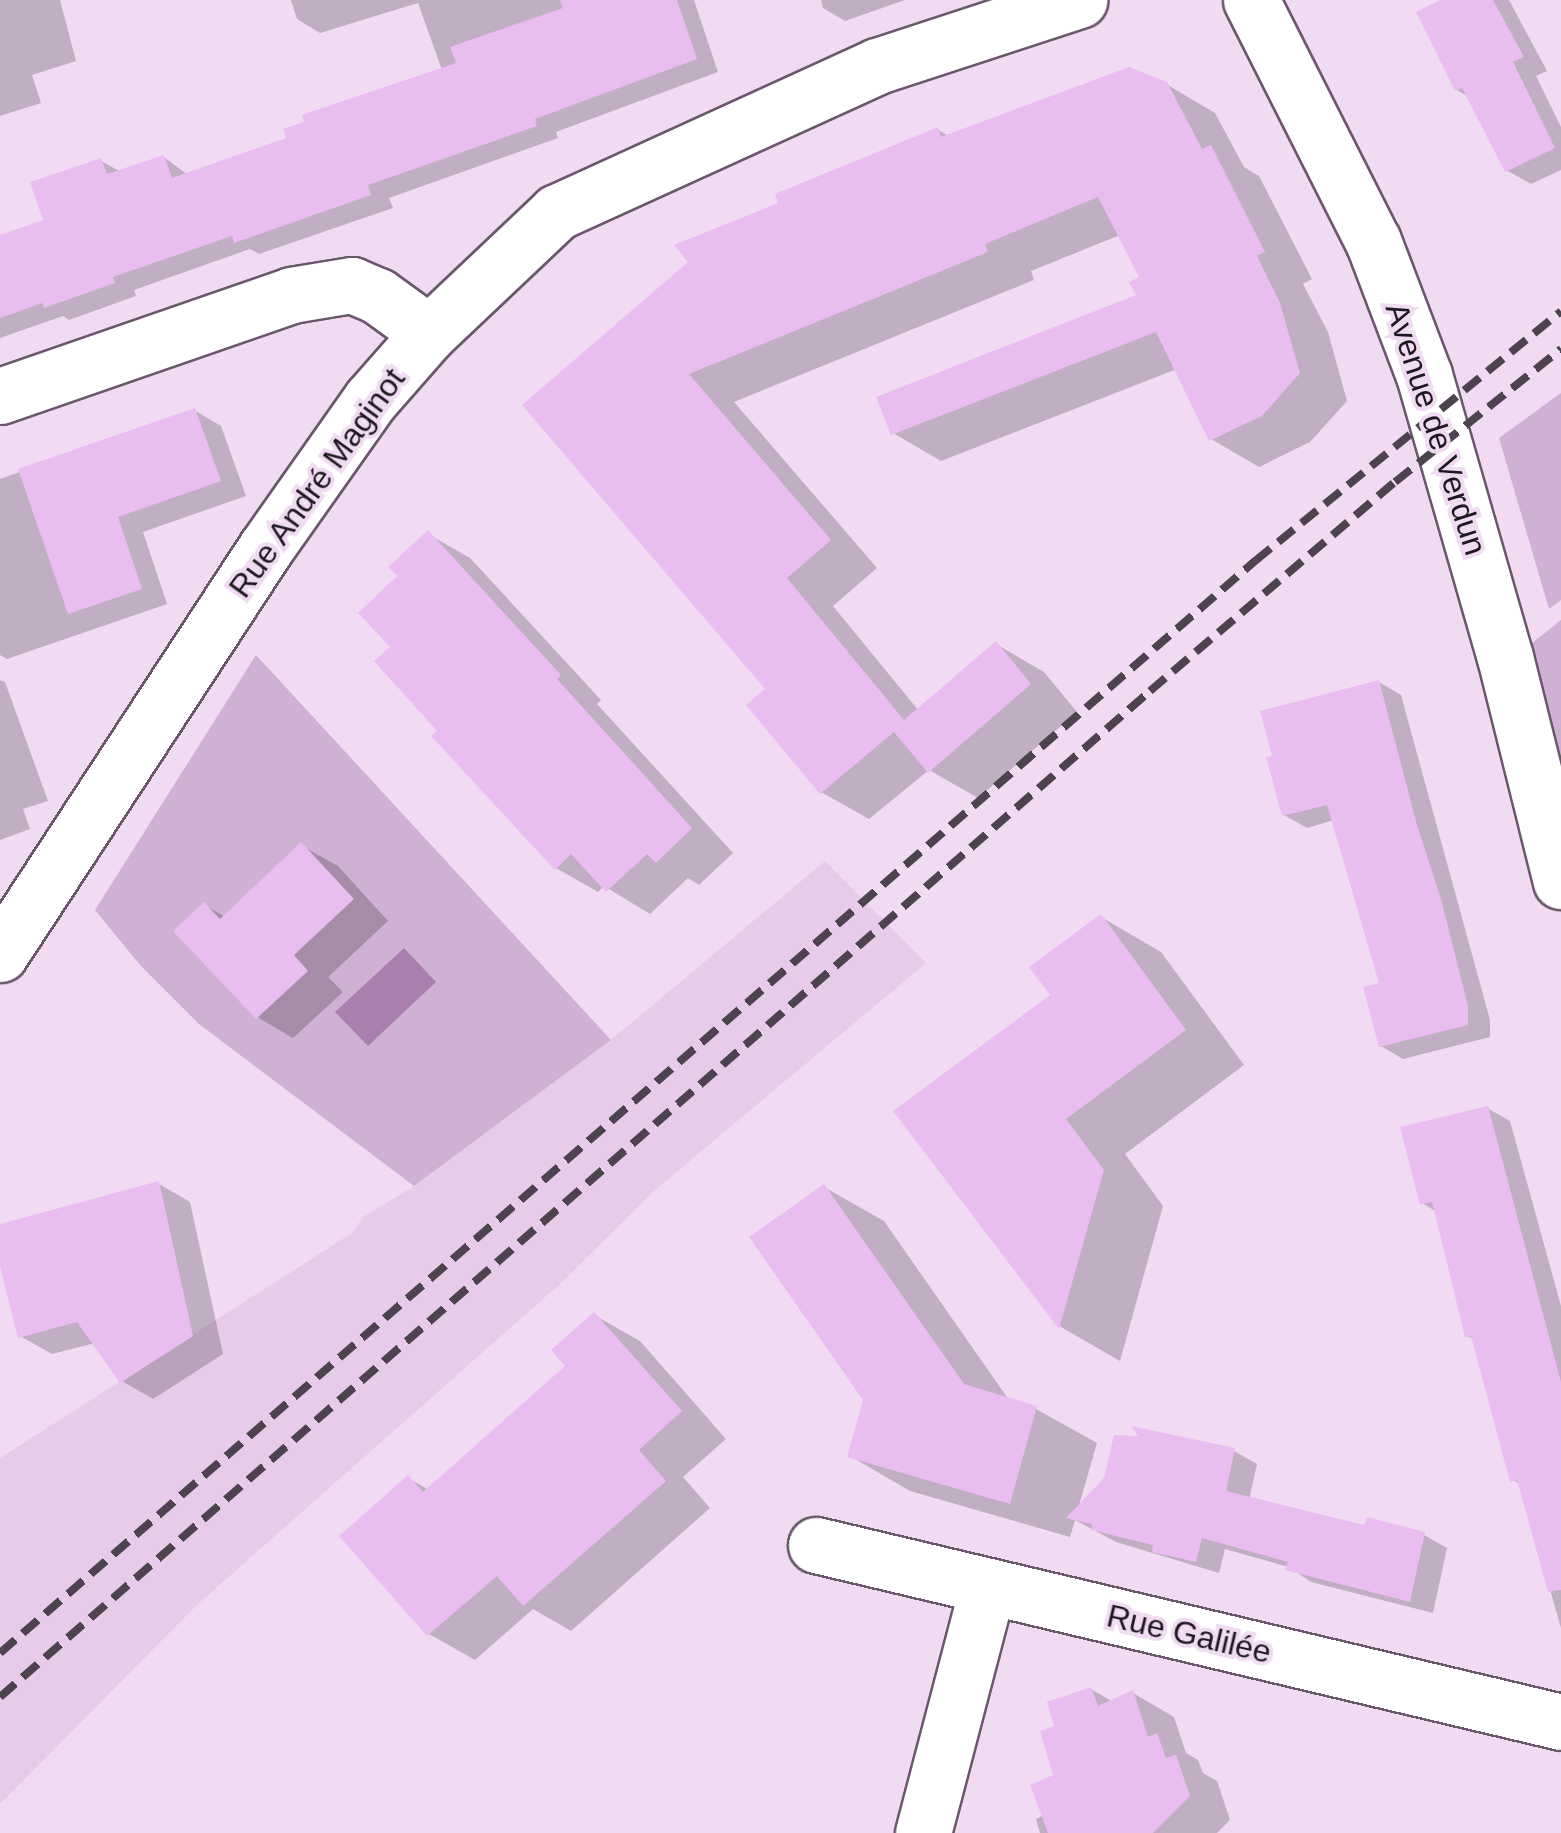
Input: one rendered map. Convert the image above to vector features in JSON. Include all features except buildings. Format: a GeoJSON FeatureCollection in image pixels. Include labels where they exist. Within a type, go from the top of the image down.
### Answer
{"type":"FeatureCollection","features":[{"type":"Feature","properties":{"kind":"street","name":"Rue André Maginot"},"geometry":{"type":"LineString","coordinates":[[0,954],[264,549],[371,398],[430,333],[556,212],[877,66],[1079,0]]}},
{"type":"Feature","properties":{"kind":"street","name":"Avenue de Verdun"},"geometry":{"type":"LineString","coordinates":[[1251,0],[1373,241],[1424,375],[1505,657],[1561,881]]}},
{"type":"Feature","properties":{"kind":"street"},"geometry":{"type":"LineString","coordinates":[[0,396],[292,295],[352,285],[378,296],[430,333]]}},
{"type":"Feature","properties":{"kind":"street","name":"Rue Galilée"},"geometry":{"type":"LineString","coordinates":[[816,1545],[1561,1722]]}},
{"type":"Feature","properties":{"kind":"street"},"geometry":{"type":"LineString","coordinates":[[923,1833],[988,1586]]}},
{"type":"Feature","properties":{"kind":"shaded area"},"geometry":{"type":"Polygon","coordinates":[[[1561,393],[1561,600],[1549,609],[1499,438],[1561,393]]]}},
{"type":"Feature","properties":{"kind":"shaded area"},"geometry":{"type":"Polygon","coordinates":[[[1561,620],[1561,806],[1522,651],[1561,620]]]}},
{"type":"Feature","properties":{"kind":"shaded area"},"geometry":{"type":"Polygon","coordinates":[[[256,655],[611,1040],[414,1186],[199,1024],[140,965],[95,910],[256,655]]]}},
{"type":"Feature","properties":{"kind":"shaded area"},"geometry":{"type":"Polygon","coordinates":[[[825,861],[926,963],[654,1191],[560,1284],[198,1604],[0,1804],[0,1458],[352,1233],[363,1217],[414,1186],[611,1040],[825,861]]]}},
{"type":"Feature","properties":{"kind":"shaded area"},"geometry":{"type":"Polygon","coordinates":[[[404,948],[436,982],[368,1046],[335,1012],[404,948]]]}},
{"type":"Feature","properties":{"kind":"railway"},"geometry":{"type":"LineString","coordinates":[[0,1653],[1255,561],[1561,311]]}},
{"type":"Feature","properties":{"kind":"railway"},"geometry":{"type":"LineString","coordinates":[[0,1697],[1150,691],[1395,482],[1561,349]]}}]}
